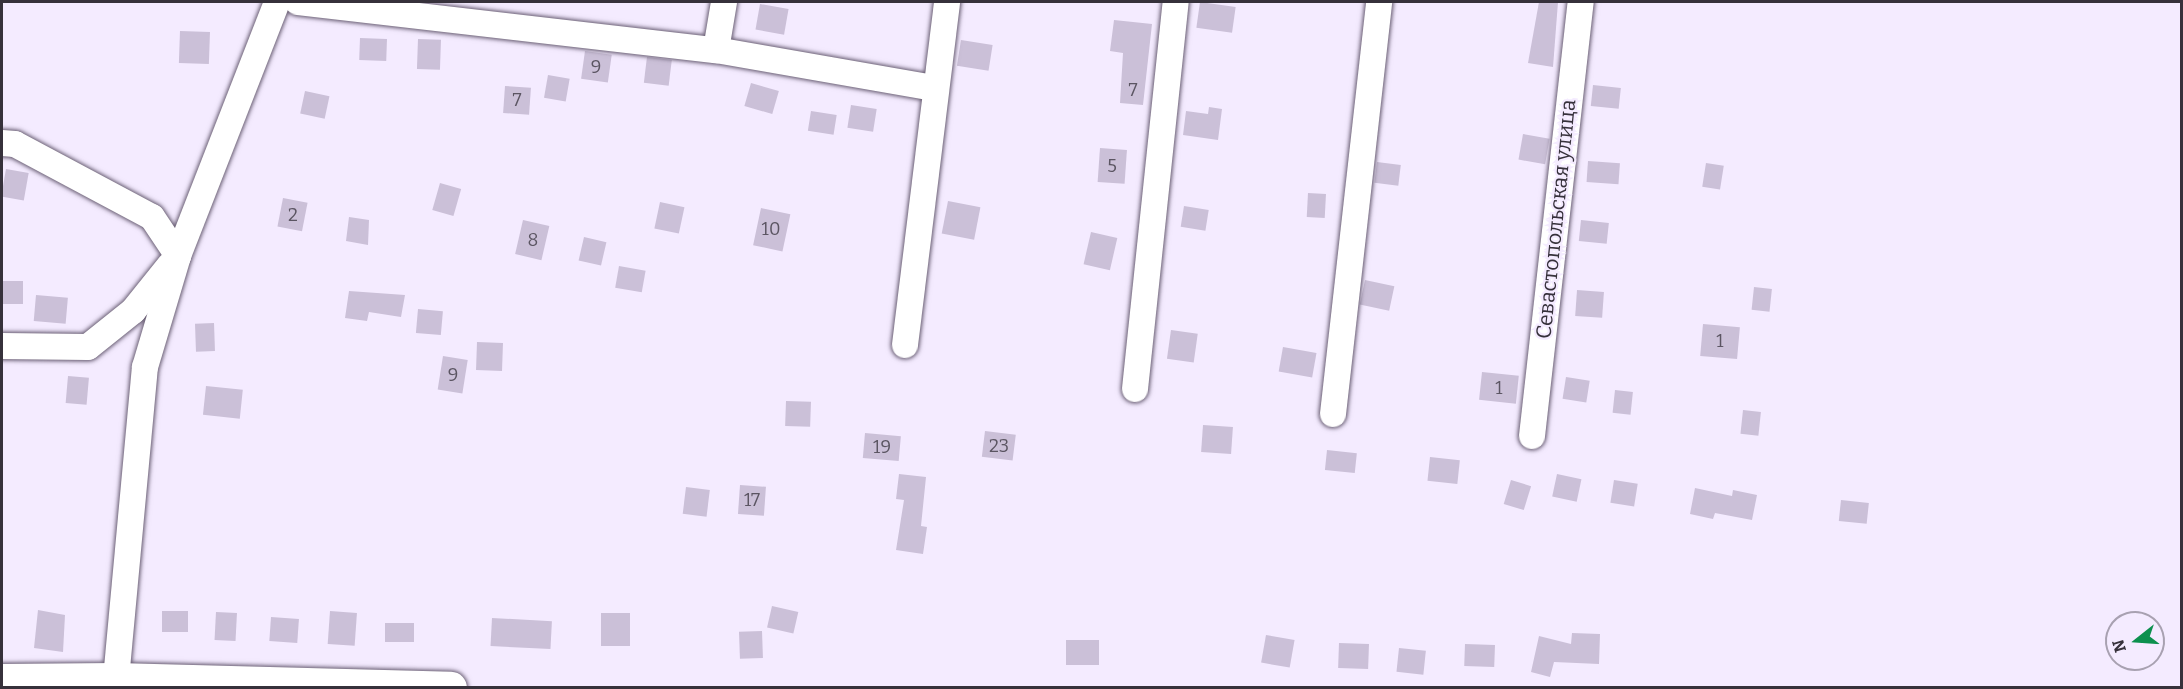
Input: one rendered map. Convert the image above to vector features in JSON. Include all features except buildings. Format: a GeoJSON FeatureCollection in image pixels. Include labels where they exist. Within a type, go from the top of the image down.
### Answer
{"type":"FeatureCollection","features":[{"type":"Feature","properties":{"kind":"main road"},"geometry":{"type":"LineString","coordinates":[[2,680],[116,679],[450,687]]}},
{"type":"Feature","properties":{"kind":"street"},"geometry":{"type":"LineString","coordinates":[[116,679],[145,367],[178,256],[277,2]]}},
{"type":"Feature","properties":{"kind":"street"},"geometry":{"type":"LineString","coordinates":[[298,2],[716,50],[934,88]]}},
{"type":"Feature","properties":{"kind":"street"},"geometry":{"type":"LineString","coordinates":[[716,50],[724,2]]}},
{"type":"Feature","properties":{"kind":"street"},"geometry":{"type":"LineString","coordinates":[[905,345],[934,88],[947,2]]}},
{"type":"Feature","properties":{"kind":"street"},"geometry":{"type":"LineString","coordinates":[[1136,389],[1176,2]]}},
{"type":"Feature","properties":{"kind":"street"},"geometry":{"type":"LineString","coordinates":[[1333,414],[1379,2]]}},
{"type":"Feature","properties":{"kind":"street","name":"Севастопольская улица"},"geometry":{"type":"LineString","coordinates":[[1532,436],[1581,2]]}},
{"type":"Feature","properties":{"kind":"street"},"geometry":{"type":"LineString","coordinates":[[2,143],[15,144],[152,217],[178,256]]}},
{"type":"Feature","properties":{"kind":"street"},"geometry":{"type":"LineString","coordinates":[[2,346],[88,347],[133,311],[178,256]]}}]}
